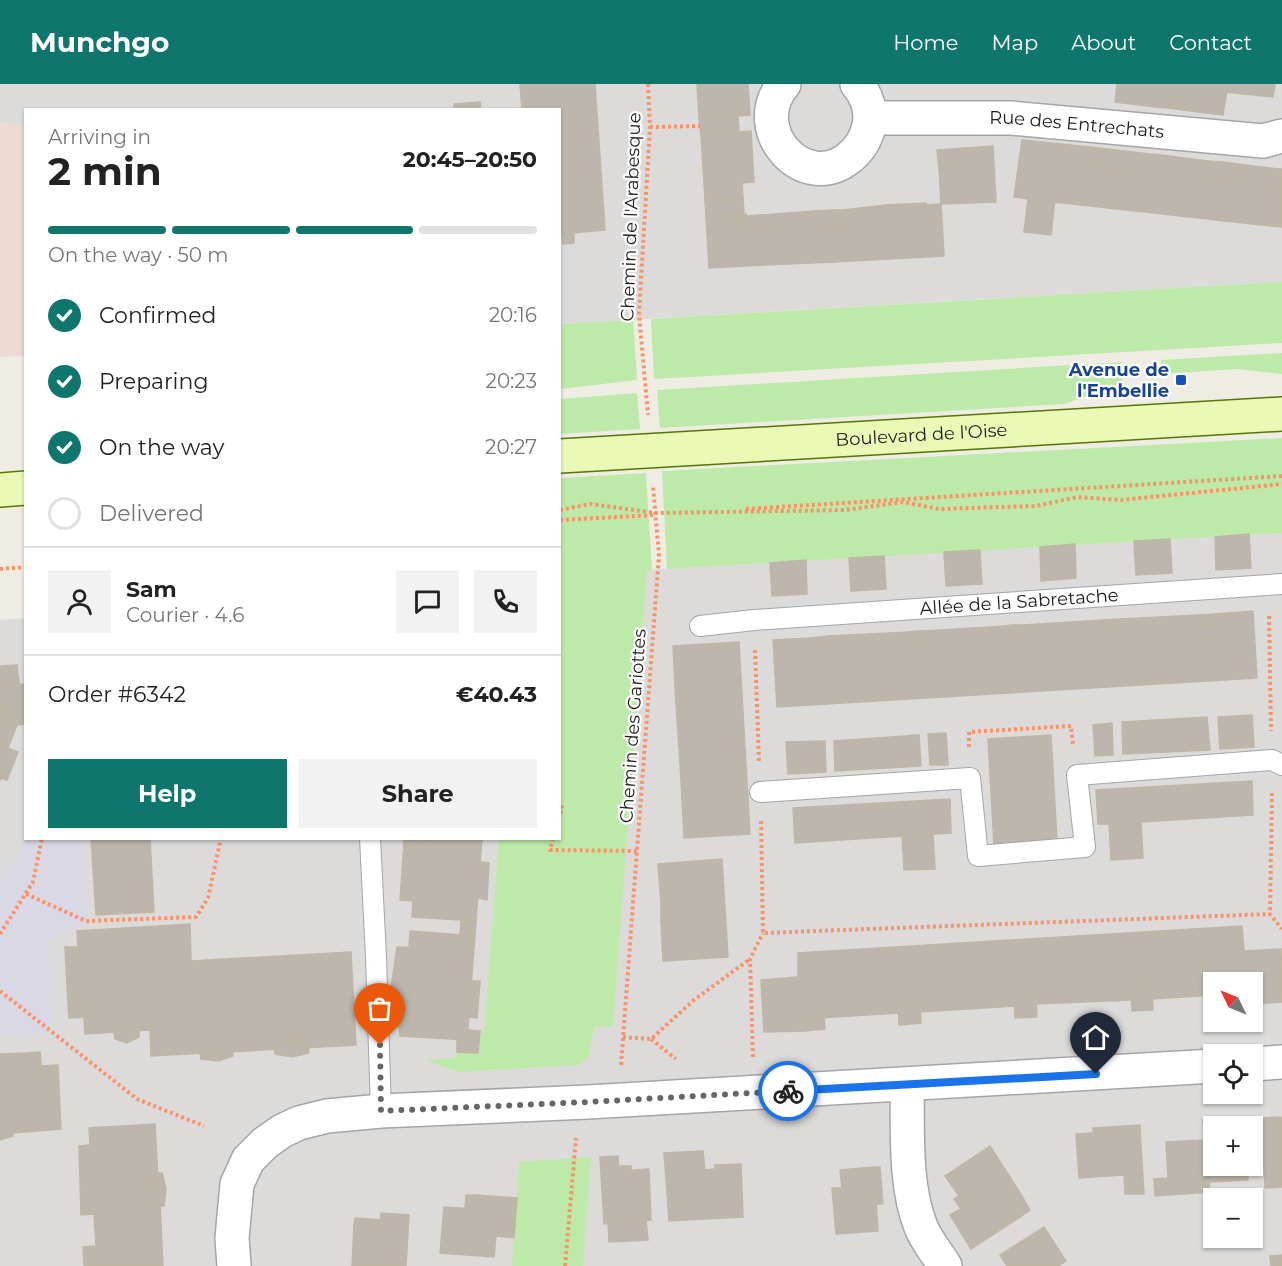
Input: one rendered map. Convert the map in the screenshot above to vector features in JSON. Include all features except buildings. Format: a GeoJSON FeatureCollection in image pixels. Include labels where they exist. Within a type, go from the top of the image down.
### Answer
{"type":"FeatureCollection","features":[{"type":"Feature","properties":{"kind":"main road","name":"Boulevard de l'Oise"},"geometry":{"type":"LineString","coordinates":[[561,456],[1282,414]]}},
{"type":"Feature","properties":{"kind":"main road"},"geometry":{"type":"LineString","coordinates":[[0,490],[24,488]]}},
{"type":"Feature","properties":{"kind":"street"},"geometry":{"type":"LineString","coordinates":[[784,84],[773,100],[771,117],[773,134],[782,150],[795,161],[811,167],[829,167],[845,161],[858,150],[867,135],[871,118],[868,101],[857,84]]}},
{"type":"Feature","properties":{"kind":"street","name":"Rue des Entrechats"},"geometry":{"type":"LineString","coordinates":[[871,118],[1011,118],[1263,141],[1282,136]]}},
{"type":"Feature","properties":{"kind":"street"},"geometry":{"type":"LineString","coordinates":[[1263,1063],[1282,1062]]}},
{"type":"Feature","properties":{"kind":"street"},"geometry":{"type":"LineString","coordinates":[[234,1266],[232,1238],[237,1184],[248,1160],[264,1143],[282,1131],[299,1123],[327,1116],[381,1111],[907,1085],[1203,1067]]}},
{"type":"Feature","properties":{"kind":"street"},"geometry":{"type":"LineString","coordinates":[[907,1085],[910,1185],[914,1208],[922,1229],[945,1266]]}},
{"type":"Feature","properties":{"kind":"lane","name":"Allée de la Sabretache"},"geometry":{"type":"LineString","coordinates":[[700,626],[754,620],[1282,584]]}},
{"type":"Feature","properties":{"kind":"lane"},"geometry":{"type":"LineString","coordinates":[[760,792],[970,778],[978,856],[1085,847],[1077,775],[1272,760],[1282,765]]}},
{"type":"Feature","properties":{"kind":"lane"},"geometry":{"type":"LineString","coordinates":[[370,840],[381,1111]]}},
{"type":"Feature","properties":{"kind":"path","name":"Chemin de l'Arabesque"},"geometry":{"type":"LineString","coordinates":[[646,386],[639,314],[650,127],[648,84]]}},
{"type":"Feature","properties":{"kind":"path"},"geometry":{"type":"LineString","coordinates":[[650,127],[700,126]]}},
{"type":"Feature","properties":{"kind":"path","name":"Chemin des Gariottes"},"geometry":{"type":"LineString","coordinates":[[621,1068],[659,555],[646,386]]}},
{"type":"Feature","properties":{"kind":"path"},"geometry":{"type":"LineString","coordinates":[[561,520],[1282,477]]}},
{"type":"Feature","properties":{"kind":"path"},"geometry":{"type":"LineString","coordinates":[[693,512],[845,510],[903,502],[939,509],[1036,506],[1078,497],[1121,500],[1282,484]]}},
{"type":"Feature","properties":{"kind":"path"},"geometry":{"type":"LineString","coordinates":[[561,510],[590,504],[656,514]]}},
{"type":"Feature","properties":{"kind":"path"},"geometry":{"type":"LineString","coordinates":[[0,569],[24,567]]}},
{"type":"Feature","properties":{"kind":"path"},"geometry":{"type":"LineString","coordinates":[[651,1039],[694,1000],[750,959],[763,933],[754,620]]}},
{"type":"Feature","properties":{"kind":"path"},"geometry":{"type":"LineString","coordinates":[[970,778],[969,732],[1071,726],[1077,775]]}},
{"type":"Feature","properties":{"kind":"path"},"geometry":{"type":"LineString","coordinates":[[0,934],[33,882],[42,840]]}},
{"type":"Feature","properties":{"kind":"path"},"geometry":{"type":"LineString","coordinates":[[26,894],[86,921],[196,917],[208,898],[221,840]]}},
{"type":"Feature","properties":{"kind":"path"},"geometry":{"type":"LineString","coordinates":[[552,840],[550,850],[637,851]]}},
{"type":"Feature","properties":{"kind":"path"},"geometry":{"type":"LineString","coordinates":[[763,933],[1270,914]]}},
{"type":"Feature","properties":{"kind":"path"},"geometry":{"type":"LineString","coordinates":[[750,959],[753,1060]]}},
{"type":"Feature","properties":{"kind":"path"},"geometry":{"type":"LineString","coordinates":[[0,991],[137,1099],[204,1126]]}},
{"type":"Feature","properties":{"kind":"path"},"geometry":{"type":"LineString","coordinates":[[623,1037],[651,1039],[682,1064]]}},
{"type":"Feature","properties":{"kind":"path"},"geometry":{"type":"LineString","coordinates":[[565,1266],[576,1136]]}},
{"type":"Feature","properties":{"kind":"shaded area"},"geometry":{"type":"Polygon","coordinates":[[[0,84],[1282,84],[1282,282],[561,324],[561,108],[24,108],[24,126],[0,123],[0,84]]]}},
{"type":"Feature","properties":{"kind":"shaded area"},"geometry":{"type":"Polygon","coordinates":[[[0,123],[24,126],[24,356],[0,357],[0,123]]]}},
{"type":"Feature","properties":{"kind":"shaded area"},"geometry":{"type":"Polygon","coordinates":[[[1282,533],[1282,1266],[0,1266],[0,620],[24,618],[24,840],[561,840],[561,575],[1282,533]]]}},
{"type":"Feature","properties":{"kind":"shaded area"},"geometry":{"type":"Polygon","coordinates":[[[26,840],[82,840],[86,921],[48,941],[51,1033],[0,1036],[0,883],[26,840]]]}},
{"type":"Feature","properties":{"kind":"green space"},"geometry":{"type":"Polygon","coordinates":[[[1282,282],[1282,343],[654,379],[651,319],[1282,282]]]}},
{"type":"Feature","properties":{"kind":"green space"},"geometry":{"type":"Polygon","coordinates":[[[633,320],[637,380],[561,389],[561,324],[633,320]]]}},
{"type":"Feature","properties":{"kind":"green space"},"geometry":{"type":"Polygon","coordinates":[[[1282,353],[1282,374],[1236,369],[1162,374],[1161,360],[1282,353]]]}},
{"type":"Feature","properties":{"kind":"green space"},"geometry":{"type":"Polygon","coordinates":[[[1121,362],[1123,383],[1064,404],[660,428],[657,390],[1121,362]]]}},
{"type":"Feature","properties":{"kind":"green space"},"geometry":{"type":"Polygon","coordinates":[[[637,393],[640,429],[561,434],[561,399],[637,393]]]}},
{"type":"Feature","properties":{"kind":"green space"},"geometry":{"type":"Polygon","coordinates":[[[1282,438],[1282,533],[667,569],[662,471],[1282,438]]]}},
{"type":"Feature","properties":{"kind":"green space"},"geometry":{"type":"Polygon","coordinates":[[[646,473],[652,570],[647,570],[613,1026],[594,1027],[588,1058],[579,1065],[458,1072],[426,1060],[455,1058],[457,1052],[478,1053],[480,1032],[484,1032],[499,840],[561,840],[561,478],[646,473]]]}},
{"type":"Feature","properties":{"kind":"green space"},"geometry":{"type":"Polygon","coordinates":[[[591,1157],[583,1266],[512,1266],[519,1162],[591,1157]]]}},
{"type":"Feature","properties":{"kind":"way so far"},"geometry":{"type":"LineString","coordinates":[[380,1045],[381,1111],[788,1091]]}},
{"type":"Feature","properties":{"kind":"place","name":"Avenue de l'Embellie"},"geometry":{"type":"Point","coordinates":[1181,380]}},
{"type":"Feature","properties":{"kind":"route"},"geometry":{"type":"LineString","coordinates":[[788,1091],[1096,1074]]}}]}
